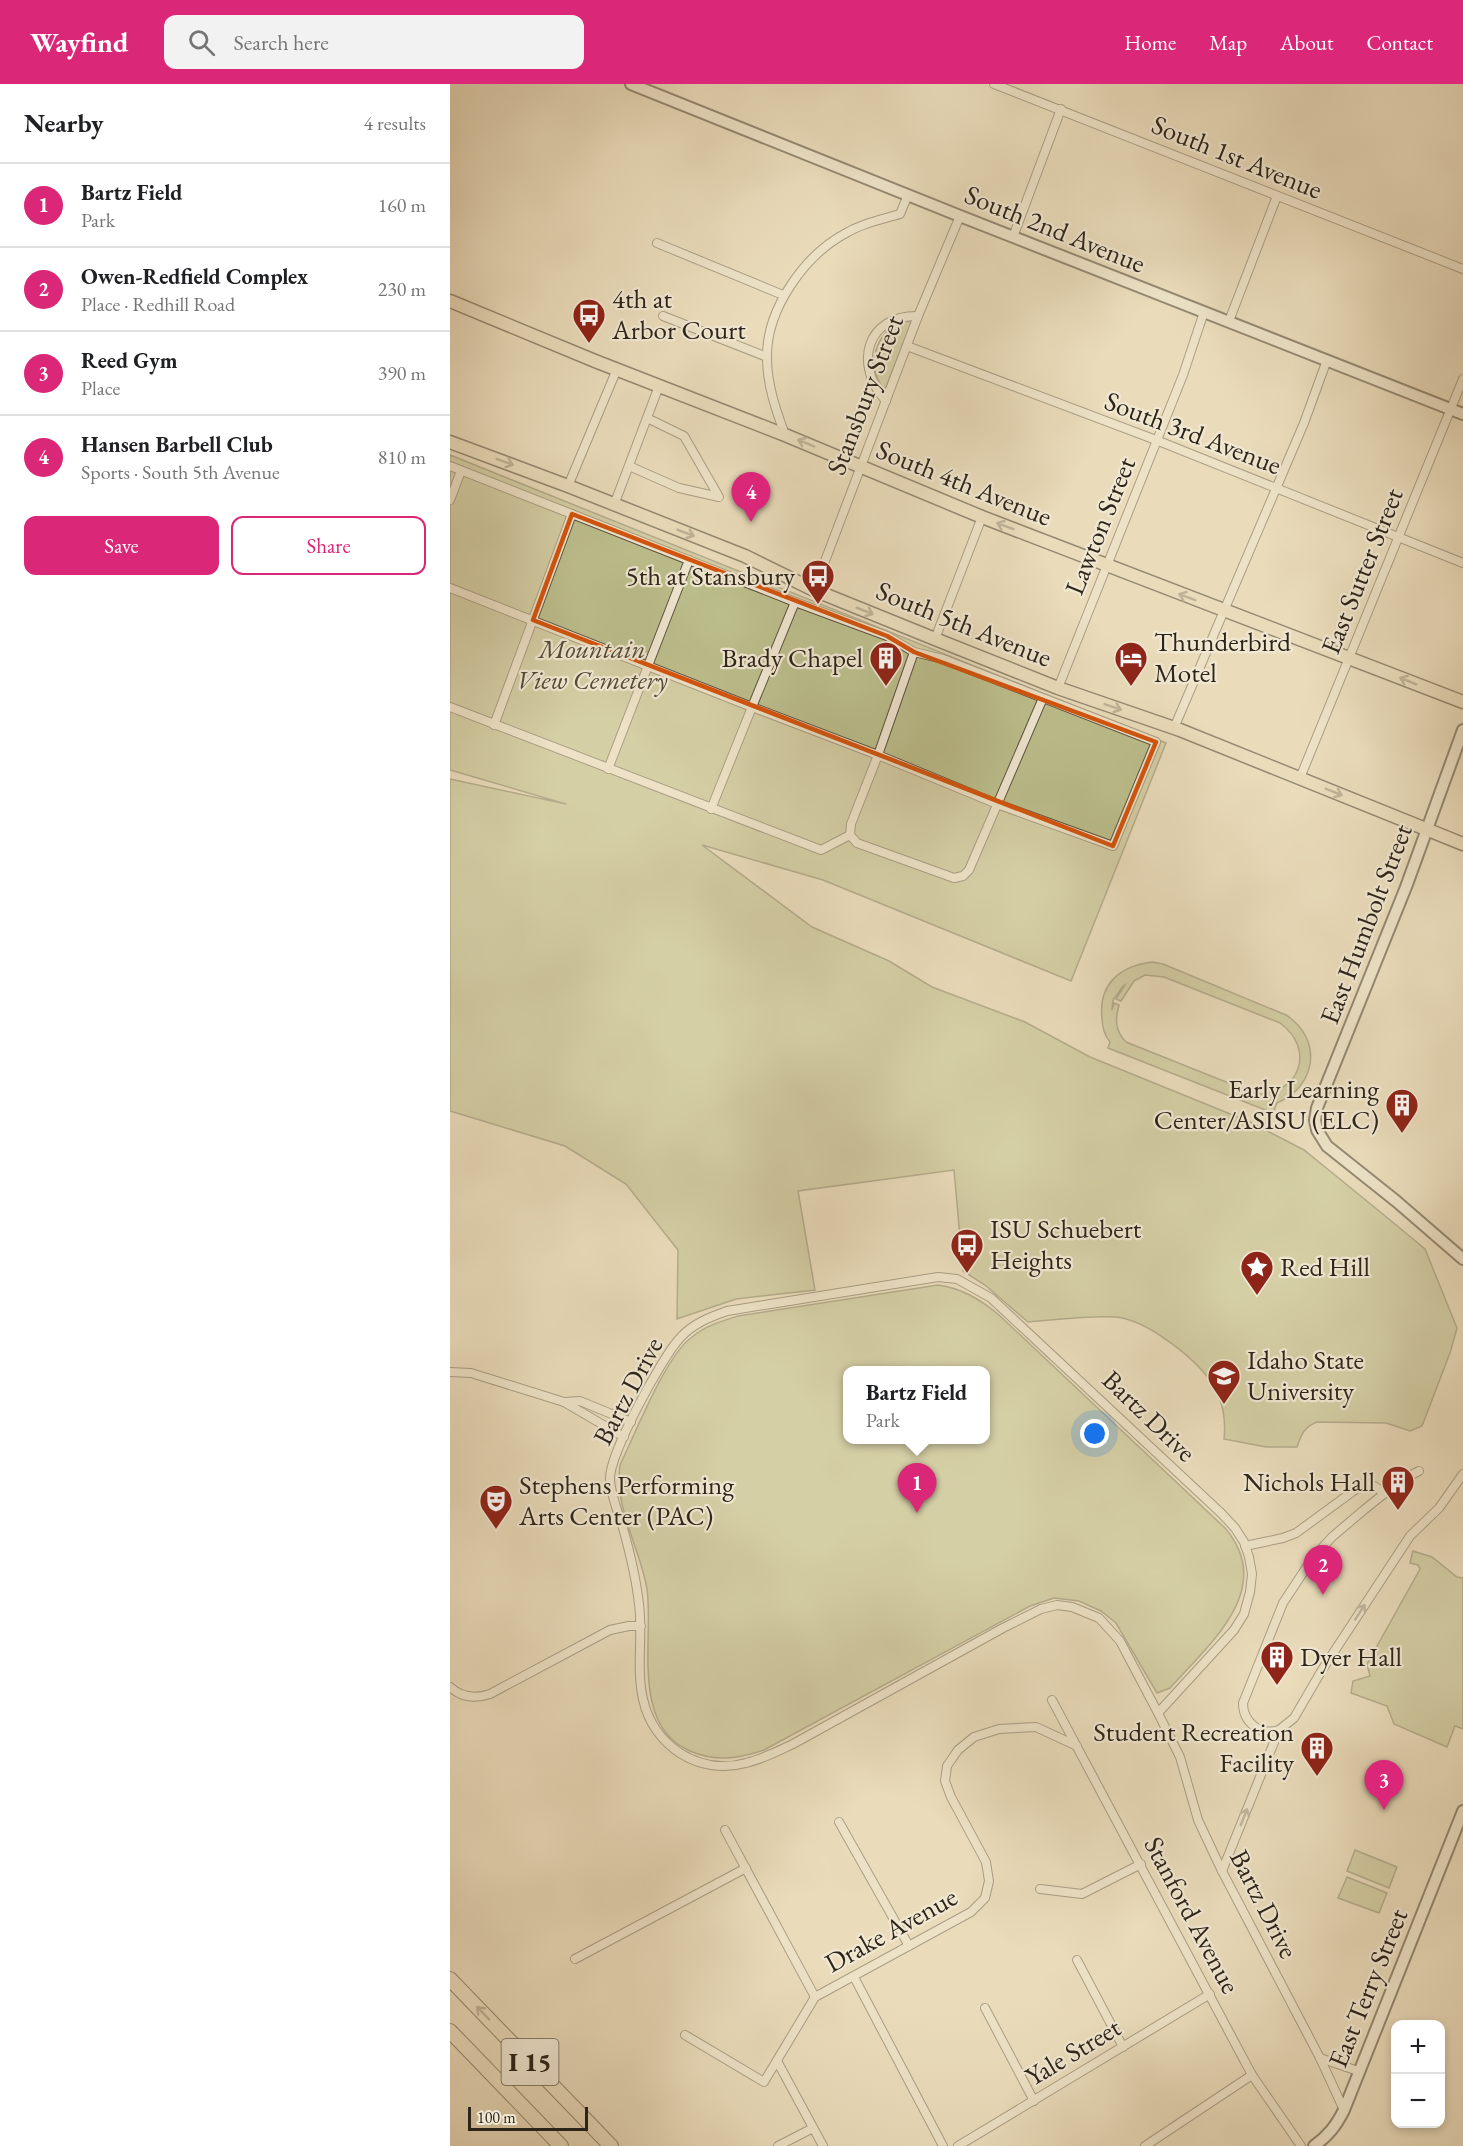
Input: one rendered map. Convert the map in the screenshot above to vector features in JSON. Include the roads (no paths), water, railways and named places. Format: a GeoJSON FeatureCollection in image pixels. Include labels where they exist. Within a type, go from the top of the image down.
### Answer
{"type":"FeatureCollection","features":[{"type":"Feature","properties":{"kind":"highway","name":"I 15"},"geometry":{"type":"LineString","coordinates":[[450,1979],[610,2146]]}},
{"type":"Feature","properties":{"kind":"highway","name":"I 15"},"geometry":{"type":"LineString","coordinates":[[450,2031],[561,2146]]}},
{"type":"Feature","properties":{"kind":"main road","name":"South 4th Avenue"},"geometry":{"type":"LineString","coordinates":[[450,301],[785,435],[982,518],[1463,702]]}},
{"type":"Feature","properties":{"kind":"main road","name":"South 5th Avenue"},"geometry":{"type":"LineString","coordinates":[[450,442],[745,556],[814,591],[1058,688],[1174,728],[1463,844]]}},
{"type":"Feature","properties":{"kind":"street","name":"South 2nd Avenue"},"geometry":{"type":"LineString","coordinates":[[631,84],[1463,414]]}},
{"type":"Feature","properties":{"kind":"street","name":"South 1st Avenue"},"geometry":{"type":"LineString","coordinates":[[994,84],[1463,269]]}},
{"type":"Feature","properties":{"kind":"street"},"geometry":{"type":"LineString","coordinates":[[1013,237],[1061,109]]}},
{"type":"Feature","properties":{"kind":"street"},"geometry":{"type":"LineString","coordinates":[[785,435],[770,388],[767,357],[771,327],[783,295],[812,257],[848,231],[900,214],[908,195]]}},
{"type":"Feature","properties":{"kind":"street"},"geometry":{"type":"LineString","coordinates":[[1229,321],[1277,196]]}},
{"type":"Feature","properties":{"kind":"street","name":"Stansbury Street"},"geometry":{"type":"LineString","coordinates":[[814,591],[918,316],[960,216]]}},
{"type":"Feature","properties":{"kind":"street"},"geometry":{"type":"LineString","coordinates":[[657,243],[783,295]]}},
{"type":"Feature","properties":{"kind":"street","name":"Lawton Street"},"geometry":{"type":"LineString","coordinates":[[1058,688],[1183,375],[1204,312]]}},
{"type":"Feature","properties":{"kind":"street"},"geometry":{"type":"LineString","coordinates":[[663,316],[767,357]]}},
{"type":"Feature","properties":{"kind":"street"},"geometry":{"type":"LineString","coordinates":[[886,401],[871,381],[868,355],[872,341],[892,320],[903,316],[918,316]]}},
{"type":"Feature","properties":{"kind":"street","name":"South 3rd Avenue"},"geometry":{"type":"LineString","coordinates":[[907,346],[1156,440],[1463,563]]}},
{"type":"Feature","properties":{"kind":"street"},"geometry":{"type":"LineString","coordinates":[[1174,728],[1277,488],[1327,360]]}},
{"type":"Feature","properties":{"kind":"street"},"geometry":{"type":"LineString","coordinates":[[568,486],[617,369]]}},
{"type":"Feature","properties":{"kind":"street","name":"East Sutter Street"},"geometry":{"type":"LineString","coordinates":[[1300,778],[1463,379]]}},
{"type":"Feature","properties":{"kind":"street"},"geometry":{"type":"LineString","coordinates":[[614,505],[659,386]]}},
{"type":"Feature","properties":{"kind":"street"},"geometry":{"type":"LineString","coordinates":[[629,466],[679,488],[719,497],[684,436],[647,418]]}},
{"type":"Feature","properties":{"kind":"street"},"geometry":{"type":"LineString","coordinates":[[450,466],[887,636],[914,652],[943,659],[1156,742],[1113,846],[997,804],[878,755],[450,588]]}},
{"type":"Feature","properties":{"kind":"street"},"geometry":{"type":"LineString","coordinates":[[450,500],[461,471]]}},
{"type":"Feature","properties":{"kind":"street"},"geometry":{"type":"LineString","coordinates":[[494,725],[573,514]]}},
{"type":"Feature","properties":{"kind":"street"},"geometry":{"type":"LineString","coordinates":[[935,639],[982,518]]}},
{"type":"Feature","properties":{"kind":"street"},"geometry":{"type":"LineString","coordinates":[[608,769],[689,560]]}},
{"type":"Feature","properties":{"kind":"street"},"geometry":{"type":"LineString","coordinates":[[711,809],[795,602]]}},
{"type":"Feature","properties":{"kind":"street"},"geometry":{"type":"LineString","coordinates":[[914,652],[851,824],[850,835],[857,843],[954,878],[963,876],[969,870],[1043,698]]}},
{"type":"Feature","properties":{"kind":"street"},"geometry":{"type":"LineString","coordinates":[[450,707],[821,850],[850,835]]}},
{"type":"Feature","properties":{"kind":"street","name":"East Humbolt Street"},"geometry":{"type":"LineString","coordinates":[[1463,730],[1427,830],[1317,1108],[1316,1120],[1319,1135],[1335,1154],[1396,1201],[1463,1259]]}},
{"type":"Feature","properties":{"kind":"street","name":"Bartz Drive"},"geometry":{"type":"LineString","coordinates":[[1158,1713],[1234,1630],[1244,1614],[1252,1574],[1245,1546],[1235,1528],[1221,1513],[991,1298],[957,1279],[938,1277],[727,1311],[708,1318],[680,1337],[663,1361],[631,1422],[613,1462],[610,1477],[636,1580],[641,1626],[642,1699],[649,1719],[658,1734],[671,1748],[687,1759],[722,1765],[744,1764],[765,1757],[1041,1609],[1057,1605],[1072,1607],[1099,1618],[1120,1641],[1180,1757],[1198,1820],[1222,1871],[1320,2058],[1324,2071],[1344,2110]]}},
{"type":"Feature","properties":{"kind":"street"},"geometry":{"type":"LineString","coordinates":[[450,1372],[458,1371],[482,1376],[564,1402],[574,1410],[624,1437]]}},
{"type":"Feature","properties":{"kind":"street"},"geometry":{"type":"LineString","coordinates":[[564,1402],[580,1401],[631,1422]]}},
{"type":"Feature","properties":{"kind":"street"},"geometry":{"type":"LineString","coordinates":[[1419,1472],[1400,1481],[1384,1494],[1332,1537],[1312,1559],[1283,1603],[1243,1703],[1243,1712],[1248,1722],[1271,1733],[1279,1730],[1294,1718],[1322,1670],[1410,1536],[1439,1508],[1463,1474]]}},
{"type":"Feature","properties":{"kind":"street"},"geometry":{"type":"LineString","coordinates":[[1245,1546],[1296,1533],[1363,1484],[1378,1487],[1384,1494]]}},
{"type":"Feature","properties":{"kind":"street"},"geometry":{"type":"LineString","coordinates":[[450,1687],[463,1696],[481,1697],[610,1630],[641,1626]]}},
{"type":"Feature","properties":{"kind":"street","name":"Stanford Avenue"},"geometry":{"type":"LineString","coordinates":[[1052,1700],[1252,2074],[1301,2146]]}},
{"type":"Feature","properties":{"kind":"street","name":"Drake Avenue"},"geometry":{"type":"LineString","coordinates":[[686,2035],[764,2082],[816,1997],[971,1912],[985,1898],[989,1881],[986,1862],[951,1797],[945,1781],[947,1766],[958,1750],[974,1737],[999,1729],[1036,1727],[1077,1746]]}},
{"type":"Feature","properties":{"kind":"street"},"geometry":{"type":"LineString","coordinates":[[1222,1871],[1279,1730]]}},
{"type":"Feature","properties":{"kind":"street","name":"East Terry Street"},"geometry":{"type":"LineString","coordinates":[[1314,2146],[1328,2136],[1337,2125],[1344,2110],[1358,2071],[1458,1840],[1463,1811]]}},
{"type":"Feature","properties":{"kind":"street"},"geometry":{"type":"LineString","coordinates":[[839,1822],[909,1946]]}},
{"type":"Feature","properties":{"kind":"street"},"geometry":{"type":"LineString","coordinates":[[725,1830],[816,1997]]}},
{"type":"Feature","properties":{"kind":"street"},"geometry":{"type":"LineString","coordinates":[[1040,1889],[1082,1894],[1141,1864]]}},
{"type":"Feature","properties":{"kind":"street"},"geometry":{"type":"LineString","coordinates":[[575,1959],[746,1868]]}},
{"type":"Feature","properties":{"kind":"street"},"geometry":{"type":"LineString","coordinates":[[1077,1960],[1123,2047]]}},
{"type":"Feature","properties":{"kind":"street"},"geometry":{"type":"LineString","coordinates":[[854,1977],[943,2146]]}},
{"type":"Feature","properties":{"kind":"street","name":"Yale Street"},"geometry":{"type":"LineString","coordinates":[[958,2146],[1210,1994]]}},
{"type":"Feature","properties":{"kind":"street"},"geometry":{"type":"LineString","coordinates":[[985,2008],[1035,2101]]}},
{"type":"Feature","properties":{"kind":"street"},"geometry":{"type":"LineString","coordinates":[[1320,2058],[1358,2071]]}},
{"type":"Feature","properties":{"kind":"street"},"geometry":{"type":"LineString","coordinates":[[777,2061],[823,2146]]}},
{"type":"Feature","properties":{"kind":"street"},"geometry":{"type":"LineString","coordinates":[[1145,2146],[1252,2074]]}},
{"type":"Feature","properties":{"kind":"street"},"geometry":{"type":"LineString","coordinates":[[778,2146],[813,2128]]}},
{"type":"Feature","properties":{"kind":"place","name":"4th at Arbor Court"},"geometry":{"type":"Point","coordinates":[589,344]}},
{"type":"Feature","properties":{"kind":"place","name":"Hansen Barbell Club"},"geometry":{"type":"Point","coordinates":[751,522]}},
{"type":"Feature","properties":{"kind":"place","name":"5th at Stansbury"},"geometry":{"type":"Point","coordinates":[818,605]}},
{"type":"Feature","properties":{"kind":"place","name":"Brady Chapel"},"geometry":{"type":"Point","coordinates":[886,687]}},
{"type":"Feature","properties":{"kind":"place","name":"Thunderbird Motel"},"geometry":{"type":"Point","coordinates":[1131,687]}},
{"type":"Feature","properties":{"kind":"place","name":"Early Learning Center/ASISU (ELC)"},"geometry":{"type":"Point","coordinates":[1402,1134]}},
{"type":"Feature","properties":{"kind":"place","name":"ISU Schuebert Heights"},"geometry":{"type":"Point","coordinates":[967,1274]}},
{"type":"Feature","properties":{"kind":"place","name":"Red Hill"},"geometry":{"type":"Point","coordinates":[1257,1296]}},
{"type":"Feature","properties":{"kind":"place","name":"Idaho State University"},"geometry":{"type":"Point","coordinates":[1224,1405]}},
{"type":"Feature","properties":{"kind":"place","name":"Nichols Hall"},"geometry":{"type":"Point","coordinates":[1398,1511]}},
{"type":"Feature","properties":{"kind":"place","name":"Bartz Field"},"geometry":{"type":"Point","coordinates":[917,1513]}},
{"type":"Feature","properties":{"kind":"place","name":"Stephens Performing Arts Center (PAC)"},"geometry":{"type":"Point","coordinates":[496,1530]}},
{"type":"Feature","properties":{"kind":"place","name":"Owen-Redfield Complex"},"geometry":{"type":"Point","coordinates":[1323,1595]}},
{"type":"Feature","properties":{"kind":"place","name":"Dyer Hall"},"geometry":{"type":"Point","coordinates":[1277,1686]}},
{"type":"Feature","properties":{"kind":"place","name":"Student Recreation Facility"},"geometry":{"type":"Point","coordinates":[1317,1777]}},
{"type":"Feature","properties":{"kind":"place","name":"Reed Gym"},"geometry":{"type":"Point","coordinates":[1384,1810]}},
{"type":"Feature","properties":{"kind":"park label","name":"Mountain View Cemetery"},"geometry":{"type":"Point","coordinates":[592,664]}}]}
